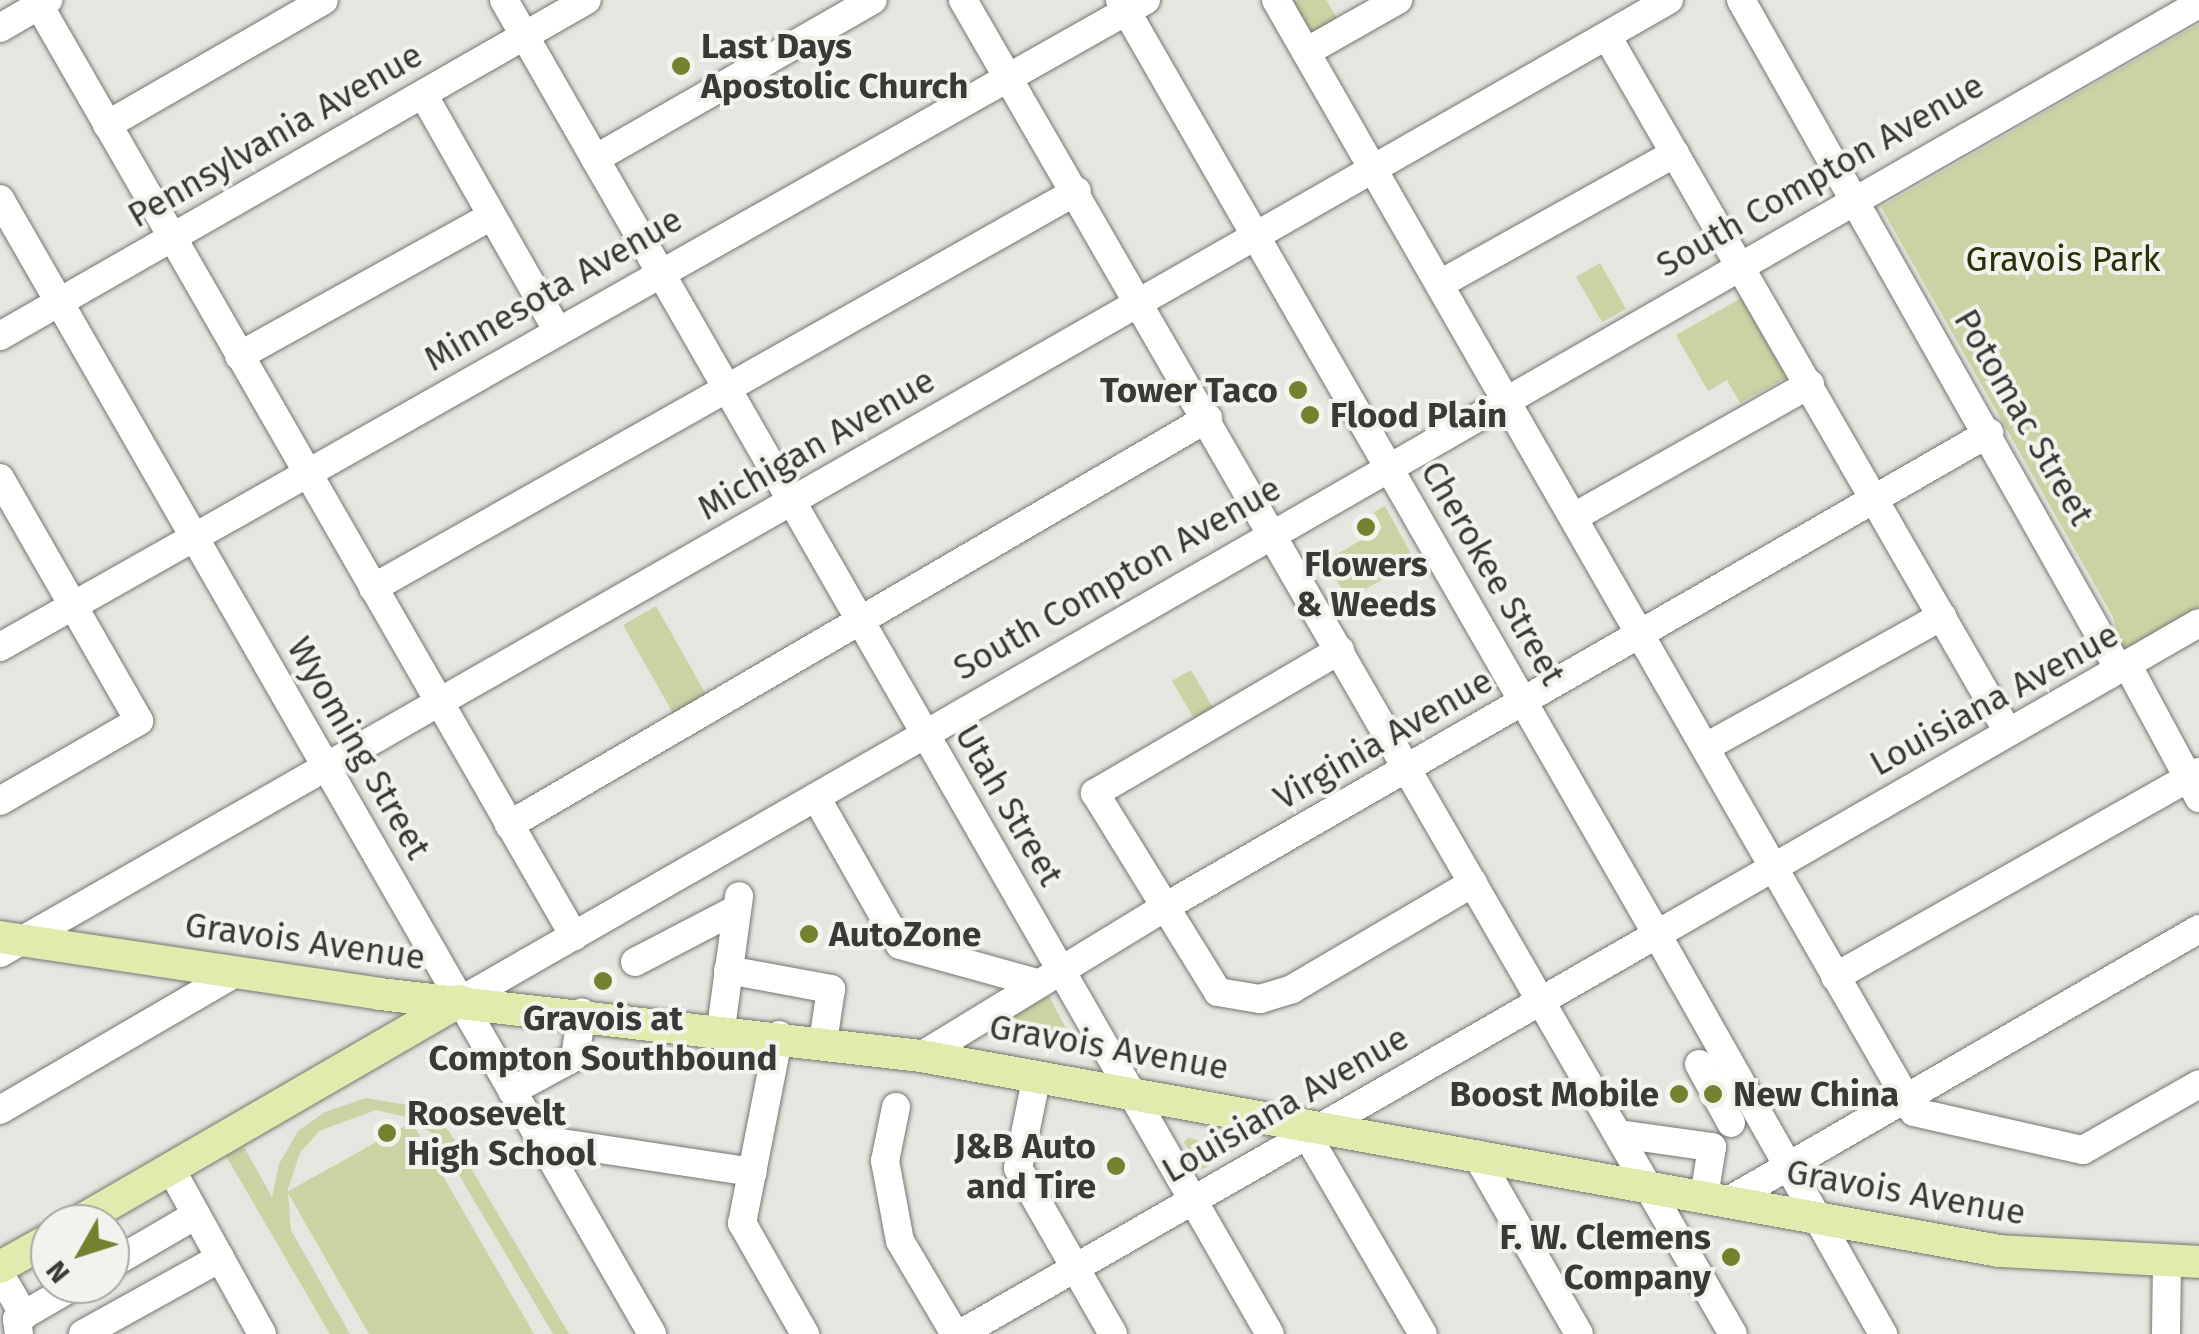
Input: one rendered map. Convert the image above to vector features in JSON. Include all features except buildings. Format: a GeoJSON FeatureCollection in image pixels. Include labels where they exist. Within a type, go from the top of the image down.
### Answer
{"type":"FeatureCollection","features":[{"type":"Feature","properties":{"kind":"main road","name":"Gravois Avenue"},"geometry":{"type":"LineString","coordinates":[[7,944],[460,1002],[779,1035],[1130,1091],[1314,1131],[1476,1154],[1999,1251],[2183,1261]]}},
{"type":"Feature","properties":{"kind":"main road","name":"South Compton Avenue"},"geometry":{"type":"LineString","coordinates":[[111,1204],[460,1002]]}},
{"type":"Feature","properties":{"kind":"main road"},"geometry":{"type":"LineString","coordinates":[[0,1271],[30,1251]]}},
{"type":"Feature","properties":{"kind":"street"},"geometry":{"type":"LineString","coordinates":[[107,126],[324,0]]}},
{"type":"Feature","properties":{"kind":"street","name":"Utah Street"},"geometry":{"type":"LineString","coordinates":[[504,0],[926,734],[1049,976],[1130,1091],[1270,1334]]}},
{"type":"Feature","properties":{"kind":"street","name":"Pennsylvania Avenue"},"geometry":{"type":"LineString","coordinates":[[0,336],[587,0]]}},
{"type":"Feature","properties":{"kind":"street"},"geometry":{"type":"LineString","coordinates":[[596,158],[873,0]]}},
{"type":"Feature","properties":{"kind":"street"},"geometry":{"type":"LineString","coordinates":[[964,0],[1733,1334]]}},
{"type":"Feature","properties":{"kind":"street"},"geometry":{"type":"LineString","coordinates":[[1276,0],[1904,1097],[1923,1118],[2083,1150],[2199,1084]]}},
{"type":"Feature","properties":{"kind":"street"},"geometry":{"type":"LineString","coordinates":[[1306,52],[1398,0]]}},
{"type":"Feature","properties":{"kind":"street","name":"Michigan Avenue"},"geometry":{"type":"LineString","coordinates":[[7,944],[439,703],[1670,0]]}},
{"type":"Feature","properties":{"kind":"street","name":"Potomac Street"},"geometry":{"type":"LineString","coordinates":[[1741,0],[2123,666],[2195,783]]}},
{"type":"Feature","properties":{"kind":"street"},"geometry":{"type":"LineString","coordinates":[[0,28],[41,2],[107,126],[574,936]]}},
{"type":"Feature","properties":{"kind":"street","name":"Minnesota Avenue"},"geometry":{"type":"LineString","coordinates":[[0,648],[1131,4]]}},
{"type":"Feature","properties":{"kind":"street","name":"Cherokee Street"},"geometry":{"type":"LineString","coordinates":[[1131,4],[1256,236],[1884,1334]]}},
{"type":"Feature","properties":{"kind":"street","name":"South Compton Avenue"},"geometry":{"type":"LineString","coordinates":[[460,1002],[2199,4]]}},
{"type":"Feature","properties":{"kind":"street"},"geometry":{"type":"LineString","coordinates":[[1607,36],[2008,732]]}},
{"type":"Feature","properties":{"kind":"street"},"geometry":{"type":"LineString","coordinates":[[424,94],[557,330]]}},
{"type":"Feature","properties":{"kind":"street"},"geometry":{"type":"LineString","coordinates":[[1440,284],[1674,153]]}},
{"type":"Feature","properties":{"kind":"street"},"geometry":{"type":"LineString","coordinates":[[373,588],[1077,191]]}},
{"type":"Feature","properties":{"kind":"street","name":"Wyoming Street"},"geometry":{"type":"LineString","coordinates":[[0,199],[652,1334]]}},
{"type":"Feature","properties":{"kind":"street"},"geometry":{"type":"LineString","coordinates":[[239,356],[492,216]]}},
{"type":"Feature","properties":{"kind":"street"},"geometry":{"type":"LineString","coordinates":[[1574,517],[1810,384]]}},
{"type":"Feature","properties":{"kind":"street"},"geometry":{"type":"LineString","coordinates":[[510,825],[1208,418]]}},
{"type":"Feature","properties":{"kind":"street","name":"Virginia Avenue"},"geometry":{"type":"LineString","coordinates":[[921,1056],[1165,907],[1989,432]]}},
{"type":"Feature","properties":{"kind":"street"},"geometry":{"type":"LineString","coordinates":[[0,801],[139,721],[1,484]]}},
{"type":"Feature","properties":{"kind":"street"},"geometry":{"type":"LineString","coordinates":[[1706,747],[1942,616]]}},
{"type":"Feature","properties":{"kind":"street","name":"Louisiana Avenue"},"geometry":{"type":"LineString","coordinates":[[958,1334],[2199,623]]}},
{"type":"Feature","properties":{"kind":"street"},"geometry":{"type":"LineString","coordinates":[[1340,650],[1097,786],[1095,793],[1212,987],[1260,999],[1292,990],[1473,883]]}},
{"type":"Feature","properties":{"kind":"street"},"geometry":{"type":"LineString","coordinates":[[1835,978],[2195,783]]}},
{"type":"Feature","properties":{"kind":"street"},"geometry":{"type":"LineString","coordinates":[[816,797],[900,945],[1049,976]]}},
{"type":"Feature","properties":{"kind":"street"},"geometry":{"type":"LineString","coordinates":[[635,962],[738,902],[721,1028]]}},
{"type":"Feature","properties":{"kind":"street"},"geometry":{"type":"LineString","coordinates":[[1757,1110],[1719,1130],[1712,1147],[1716,1199],[1788,1164],[2199,930]]}},
{"type":"Feature","properties":{"kind":"street"},"geometry":{"type":"LineString","coordinates":[[728,970],[831,989],[823,1042]]}},
{"type":"Feature","properties":{"kind":"street"},"geometry":{"type":"LineString","coordinates":[[0,1110],[234,973]]}},
{"type":"Feature","properties":{"kind":"street"},"geometry":{"type":"LineString","coordinates":[[512,1091],[575,1057],[582,1013]]}},
{"type":"Feature","properties":{"kind":"street"},"geometry":{"type":"LineString","coordinates":[[779,1035],[742,1224],[804,1334]]}},
{"type":"Feature","properties":{"kind":"street"},"geometry":{"type":"LineString","coordinates":[[1699,1064],[1731,1124]]}},
{"type":"Feature","properties":{"kind":"street"},"geometry":{"type":"LineString","coordinates":[[1036,1075],[1018,1168],[1113,1334]]}},
{"type":"Feature","properties":{"kind":"street"},"geometry":{"type":"LineString","coordinates":[[896,1107],[885,1161],[900,1240],[958,1334]]}},
{"type":"Feature","properties":{"kind":"street"},"geometry":{"type":"LineString","coordinates":[[1314,1131],[1422,1334]]}},
{"type":"Feature","properties":{"kind":"street"},"geometry":{"type":"LineString","coordinates":[[1619,1134],[1712,1147]]}},
{"type":"Feature","properties":{"kind":"street"},"geometry":{"type":"LineString","coordinates":[[541,1140],[753,1172]]}},
{"type":"Feature","properties":{"kind":"street"},"geometry":{"type":"LineString","coordinates":[[1476,1154],[1579,1334]]}},
{"type":"Feature","properties":{"kind":"street"},"geometry":{"type":"LineString","coordinates":[[171,1170],[262,1334]]}},
{"type":"Feature","properties":{"kind":"street"},"geometry":{"type":"LineString","coordinates":[[130,1253],[196,1215]]}},
{"type":"Feature","properties":{"kind":"street"},"geometry":{"type":"LineString","coordinates":[[83,1334],[220,1258]]}},
{"type":"Feature","properties":{"kind":"street"},"geometry":{"type":"LineString","coordinates":[[2166,1334],[2183,1261]]}},
{"type":"Feature","properties":{"kind":"street"},"geometry":{"type":"LineString","coordinates":[[0,1271],[21,1324],[50,1304]]}},
{"type":"Feature","properties":{"kind":"green space"},"geometry":{"type":"Polygon","coordinates":[[[1289,0],[1326,0],[1342,26],[1314,42],[1289,0]]]}},
{"type":"Feature","properties":{"kind":"green space","name":"Gravois Park"},"geometry":{"type":"Polygon","coordinates":[[[2199,24],[2199,607],[2122,652],[2113,617],[1881,207],[2199,24]]]}},
{"type":"Feature","properties":{"kind":"green space"},"geometry":{"type":"Polygon","coordinates":[[[1600,263],[1626,309],[1602,322],[1576,277],[1600,263]]]}},
{"type":"Feature","properties":{"kind":"green space"},"geometry":{"type":"Polygon","coordinates":[[[1743,297],[1789,376],[1740,403],[1727,380],[1708,391],[1676,335],[1743,297]]]}},
{"type":"Feature","properties":{"kind":"green space"},"geometry":{"type":"Polygon","coordinates":[[[1385,506],[1415,561],[1348,599],[1325,561],[1382,528],[1374,512],[1385,506]]]}},
{"type":"Feature","properties":{"kind":"green space"},"geometry":{"type":"Polygon","coordinates":[[[656,606],[707,696],[674,715],[623,625],[656,606]]]}},
{"type":"Feature","properties":{"kind":"green space"},"geometry":{"type":"Polygon","coordinates":[[[1191,670],[1215,711],[1196,722],[1172,681],[1191,670]]]}},
{"type":"Feature","properties":{"kind":"green space"},"geometry":{"type":"Polygon","coordinates":[[[1049,996],[1072,1040],[1002,1028],[1002,1023],[1049,996]]]}},
{"type":"Feature","properties":{"kind":"green space"},"geometry":{"type":"Polygon","coordinates":[[[366,1098],[419,1107],[449,1131],[569,1334],[553,1334],[436,1136],[407,1117],[376,1110],[319,1131],[300,1153],[287,1192],[412,1122],[534,1334],[369,1334],[288,1193],[291,1230],[350,1334],[330,1334],[226,1156],[244,1147],[272,1197],[279,1164],[298,1131],[325,1112],[366,1098]]]}},
{"type":"Feature","properties":{"kind":"green space"},"geometry":{"type":"Polygon","coordinates":[[[1188,1138],[1234,1151],[1201,1170],[1184,1142],[1188,1138]]]}},
{"type":"Feature","properties":{"kind":"place","name":"Last Days Apostolic Church"},"geometry":{"type":"Point","coordinates":[681,66]}},
{"type":"Feature","properties":{"kind":"place","name":"Tower Taco"},"geometry":{"type":"Point","coordinates":[1298,390]}},
{"type":"Feature","properties":{"kind":"place","name":"Flood Plain"},"geometry":{"type":"Point","coordinates":[1310,415]}},
{"type":"Feature","properties":{"kind":"place","name":"Flowers & Weeds"},"geometry":{"type":"Point","coordinates":[1366,527]}},
{"type":"Feature","properties":{"kind":"place","name":"AutoZone"},"geometry":{"type":"Point","coordinates":[809,934]}},
{"type":"Feature","properties":{"kind":"place","name":"Gravois at Compton Southbound"},"geometry":{"type":"Point","coordinates":[603,981]}},
{"type":"Feature","properties":{"kind":"place","name":"Boost Mobile"},"geometry":{"type":"Point","coordinates":[1679,1094]}},
{"type":"Feature","properties":{"kind":"place","name":"New China"},"geometry":{"type":"Point","coordinates":[1713,1094]}},
{"type":"Feature","properties":{"kind":"place","name":"Roosevelt High School"},"geometry":{"type":"Point","coordinates":[387,1133]}},
{"type":"Feature","properties":{"kind":"place","name":"J&B Auto and Tire"},"geometry":{"type":"Point","coordinates":[1116,1166]}},
{"type":"Feature","properties":{"kind":"place","name":"F. W. Clemens Company"},"geometry":{"type":"Point","coordinates":[1731,1257]}}]}
